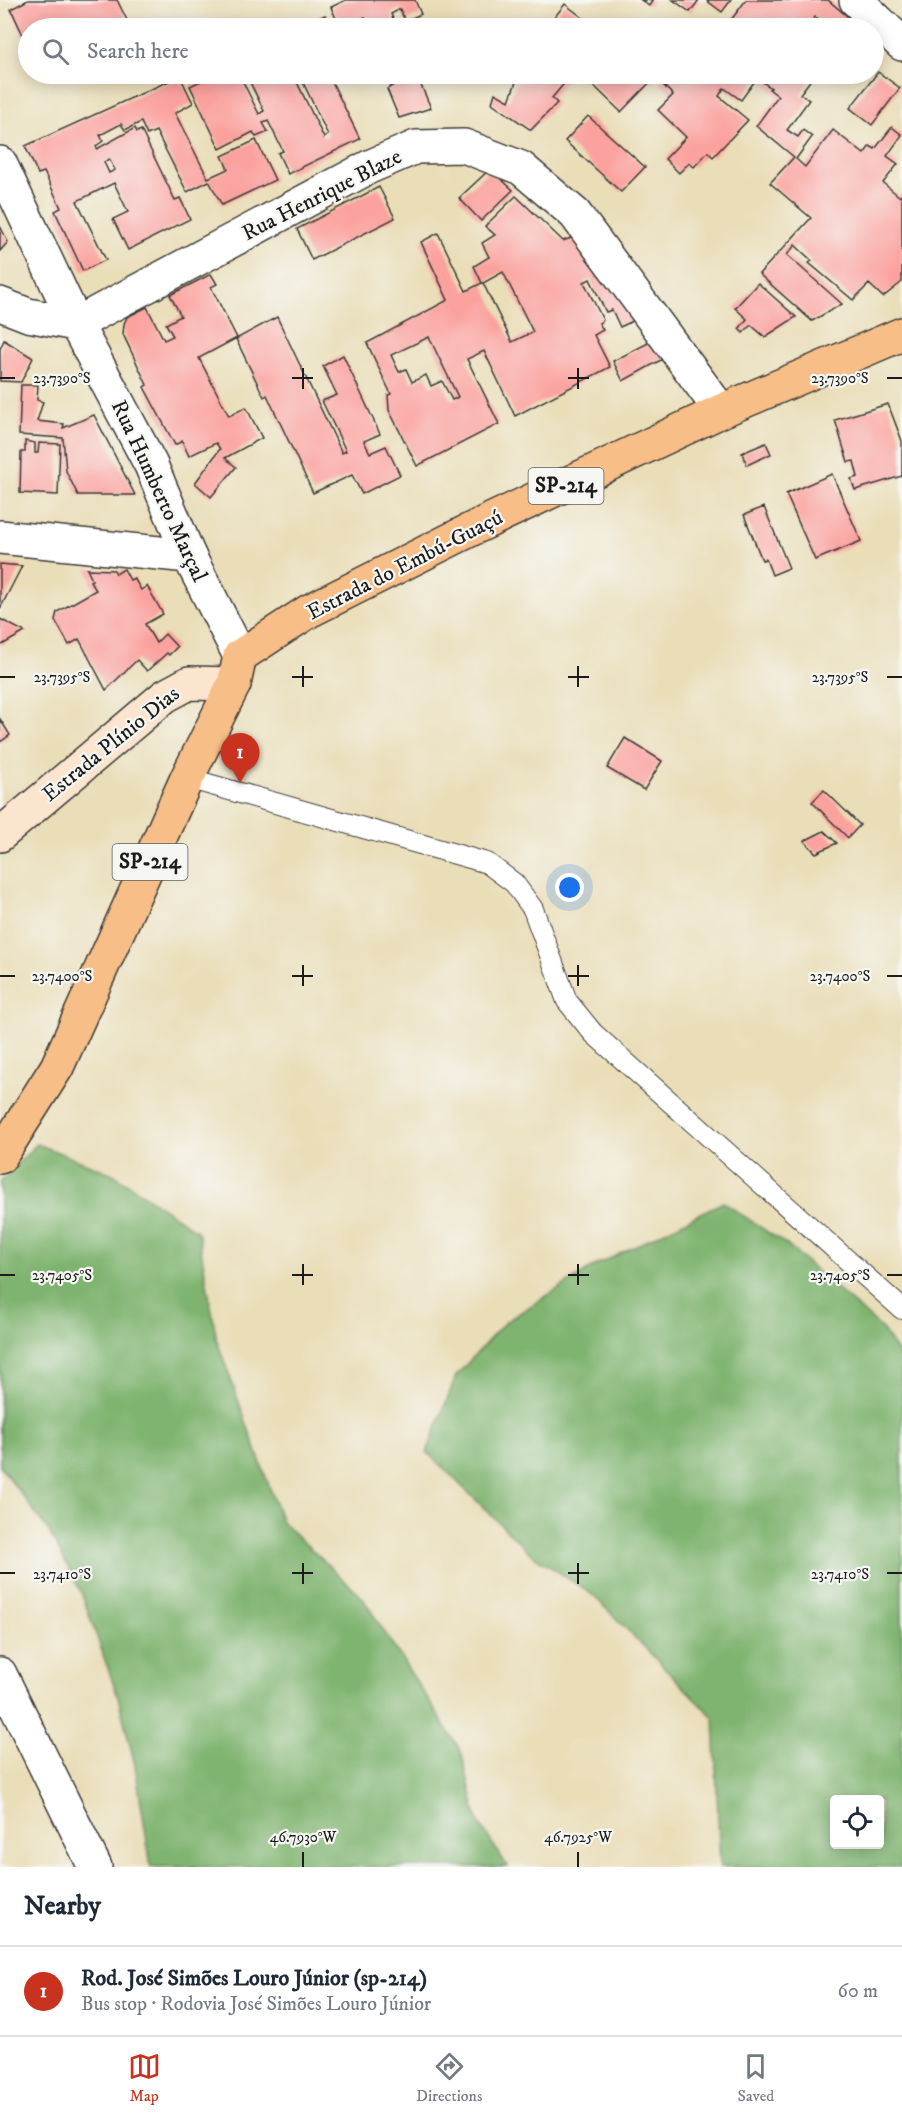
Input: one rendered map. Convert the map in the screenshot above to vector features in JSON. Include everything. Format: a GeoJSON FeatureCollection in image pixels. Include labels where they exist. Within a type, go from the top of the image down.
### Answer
{"type":"FeatureCollection","features":[{"type":"Feature","properties":{"kind":"main road","name":"Estrada do Embú-Guaçú"},"geometry":{"type":"LineString","coordinates":[[237,670],[309,611],[366,582],[720,411],[902,334]]}},
{"type":"Feature","properties":{"kind":"main road","name":"SP-214"},"geometry":{"type":"LineString","coordinates":[[0,1157],[57,1067],[237,670]]}},
{"type":"Feature","properties":{"kind":"main road","name":"Estrada Plínio Dias"},"geometry":{"type":"LineString","coordinates":[[0,835],[165,696],[189,683],[237,670]]}},
{"type":"Feature","properties":{"kind":"street"},"geometry":{"type":"LineString","coordinates":[[856,0],[875,18]]}},
{"type":"Feature","properties":{"kind":"street"},"geometry":{"type":"LineString","coordinates":[[884,27],[902,44]]}},
{"type":"Feature","properties":{"kind":"street","name":"Rua Henrique Blaze"},"geometry":{"type":"LineString","coordinates":[[76,324],[369,167],[416,147],[464,146],[521,168],[575,214],[720,411]]}},
{"type":"Feature","properties":{"kind":"street","name":"Rua Humberto Marçal"},"geometry":{"type":"LineString","coordinates":[[0,163],[76,324],[151,465],[237,670]]}},
{"type":"Feature","properties":{"kind":"street"},"geometry":{"type":"LineString","coordinates":[[0,304],[28,315],[76,324]]}},
{"type":"Feature","properties":{"kind":"street"},"geometry":{"type":"LineString","coordinates":[[0,537],[189,556]]}},
{"type":"Feature","properties":{"kind":"street"},"geometry":{"type":"LineString","coordinates":[[0,1674],[96,1867]]}},
{"type":"Feature","properties":{"kind":"lane"},"geometry":{"type":"LineString","coordinates":[[188,778],[487,863],[514,882],[534,909],[567,1001],[593,1033],[902,1309]]}},
{"type":"Feature","properties":{"kind":"green space"},"geometry":{"type":"Polygon","coordinates":[[[37,1144],[113,1174],[198,1232],[217,1341],[282,1522],[362,1597],[461,1751],[478,1822],[508,1867],[151,1867],[135,1765],[118,1697],[81,1592],[48,1530],[0,1466],[0,1182],[37,1144]]]}},
{"type":"Feature","properties":{"kind":"green space"},"geometry":{"type":"Polygon","coordinates":[[[723,1202],[787,1245],[881,1328],[902,1359],[902,1867],[720,1867],[714,1718],[593,1595],[531,1554],[427,1452],[456,1376],[505,1322],[593,1267],[723,1202]]]}},
{"type":"Feature","properties":{"kind":"building"},"geometry":{"type":"Polygon","coordinates":[[[28,0],[117,0],[126,18],[18,18],[18,24],[11,9],[28,0]]]}},
{"type":"Feature","properties":{"kind":"building"},"geometry":{"type":"Polygon","coordinates":[[[346,0],[415,0],[421,14],[412,18],[404,18],[400,9],[391,14],[393,18],[336,18],[331,7],[346,0]]]}},
{"type":"Feature","properties":{"kind":"building"},"geometry":{"type":"Polygon","coordinates":[[[641,0],[653,0],[649,6],[641,0]]]}},
{"type":"Feature","properties":{"kind":"building"},"geometry":{"type":"Polygon","coordinates":[[[673,0],[699,0],[690,12],[673,0]]]}},
{"type":"Feature","properties":{"kind":"building"},"geometry":{"type":"Polygon","coordinates":[[[706,0],[731,0],[722,12],[706,0]]]}},
{"type":"Feature","properties":{"kind":"building"},"geometry":{"type":"Polygon","coordinates":[[[746,0],[828,0],[849,18],[815,17],[732,18],[746,0]]]}},
{"type":"Feature","properties":{"kind":"building"},"geometry":{"type":"Polygon","coordinates":[[[565,4],[583,18],[554,18],[565,4]]]}},
{"type":"Feature","properties":{"kind":"building"},"geometry":{"type":"Polygon","coordinates":[[[884,76],[900,88],[872,125],[850,108],[869,84],[884,84],[884,76]]]}},
{"type":"Feature","properties":{"kind":"building"},"geometry":{"type":"Polygon","coordinates":[[[162,84],[184,84],[193,103],[175,113],[208,178],[228,169],[222,156],[256,140],[275,180],[222,205],[209,181],[187,192],[156,131],[147,135],[141,122],[125,130],[121,124],[100,135],[103,141],[96,146],[97,149],[135,128],[137,132],[141,130],[175,200],[180,198],[190,219],[128,250],[113,219],[128,212],[114,183],[77,201],[106,260],[83,271],[55,211],[61,208],[44,172],[38,174],[25,146],[162,84]],[[109,159],[104,162],[109,173],[115,170],[109,159]]]}},
{"type":"Feature","properties":{"kind":"building"},"geometry":{"type":"Polygon","coordinates":[[[194,84],[244,84],[259,114],[264,111],[251,84],[298,84],[324,138],[328,135],[304,84],[333,84],[360,139],[288,174],[278,153],[283,151],[268,121],[263,123],[268,132],[256,137],[253,132],[220,149],[190,86],[194,84]]]}},
{"type":"Feature","properties":{"kind":"building"},"geometry":{"type":"Polygon","coordinates":[[[420,84],[431,108],[399,118],[387,89],[394,85],[420,84]]]}},
{"type":"Feature","properties":{"kind":"building"},"geometry":{"type":"Polygon","coordinates":[[[515,84],[564,84],[552,98],[557,103],[531,130],[492,103],[495,93],[509,101],[515,84]]]}},
{"type":"Feature","properties":{"kind":"building"},"geometry":{"type":"Polygon","coordinates":[[[592,84],[648,84],[621,112],[592,84]]]}},
{"type":"Feature","properties":{"kind":"building"},"geometry":{"type":"Polygon","coordinates":[[[662,84],[753,84],[741,100],[724,88],[719,96],[748,120],[713,157],[708,152],[694,167],[689,163],[679,173],[665,159],[686,137],[658,110],[673,95],[662,84]]]}},
{"type":"Feature","properties":{"kind":"building"},"geometry":{"type":"Polygon","coordinates":[[[765,84],[808,84],[800,94],[809,100],[787,130],[798,137],[803,130],[812,137],[796,159],[805,167],[833,130],[864,154],[870,146],[875,149],[892,127],[902,135],[887,156],[898,164],[883,183],[900,197],[902,194],[902,282],[883,297],[869,284],[853,300],[809,263],[812,261],[795,245],[787,255],[842,304],[812,321],[759,274],[811,218],[770,183],[794,157],[756,126],[778,96],[769,89],[771,88],[765,84]]]}},
{"type":"Feature","properties":{"kind":"building"},"geometry":{"type":"Polygon","coordinates":[[[588,116],[645,167],[621,192],[565,141],[588,116]]]}},
{"type":"Feature","properties":{"kind":"building"},"geometry":{"type":"Polygon","coordinates":[[[490,169],[513,190],[481,221],[459,198],[490,169]]]}},
{"type":"Feature","properties":{"kind":"building"},"geometry":{"type":"Polygon","coordinates":[[[379,187],[395,218],[312,260],[297,229],[379,187]]]}},
{"type":"Feature","properties":{"kind":"building"},"geometry":{"type":"Polygon","coordinates":[[[516,196],[563,241],[574,237],[646,315],[620,327],[612,310],[606,312],[590,279],[584,282],[603,320],[599,323],[603,330],[594,335],[610,367],[515,416],[484,351],[467,359],[499,424],[417,466],[389,410],[388,395],[391,394],[367,343],[448,300],[421,242],[438,233],[466,291],[482,283],[474,266],[489,257],[482,243],[495,235],[485,226],[516,196]],[[503,272],[483,283],[512,342],[533,332],[503,272]],[[429,337],[391,355],[399,372],[406,369],[412,382],[426,375],[431,386],[442,381],[452,400],[458,397],[429,337]]]}},
{"type":"Feature","properties":{"kind":"building"},"geometry":{"type":"Polygon","coordinates":[[[0,226],[8,242],[0,251],[0,226]]]}},
{"type":"Feature","properties":{"kind":"building"},"geometry":{"type":"Polygon","coordinates":[[[211,274],[217,284],[211,287],[237,338],[199,358],[229,416],[246,407],[262,438],[225,458],[236,467],[211,497],[195,483],[220,449],[216,443],[189,456],[182,441],[175,445],[144,387],[147,385],[123,334],[127,317],[147,307],[164,340],[173,336],[166,324],[181,316],[170,295],[211,274]]]}},
{"type":"Feature","properties":{"kind":"building"},"geometry":{"type":"Polygon","coordinates":[[[758,283],[796,317],[765,337],[751,325],[743,333],[739,329],[747,319],[735,308],[758,283]]]}},
{"type":"Feature","properties":{"kind":"building"},"geometry":{"type":"Polygon","coordinates":[[[277,317],[342,453],[346,451],[322,401],[337,395],[323,366],[343,355],[380,434],[364,441],[370,453],[386,446],[400,475],[362,494],[352,475],[313,493],[267,395],[264,397],[236,339],[277,317]]]}},
{"type":"Feature","properties":{"kind":"building"},"geometry":{"type":"Polygon","coordinates":[[[656,339],[670,355],[623,381],[613,361],[656,339]]]}},
{"type":"Feature","properties":{"kind":"building"},"geometry":{"type":"Polygon","coordinates":[[[4,340],[33,358],[21,382],[0,381],[0,349],[4,340]]]}},
{"type":"Feature","properties":{"kind":"building"},"geometry":{"type":"Polygon","coordinates":[[[21,385],[38,385],[37,400],[43,402],[37,421],[64,424],[63,428],[94,415],[135,495],[78,495],[66,471],[63,438],[19,435],[21,385]]]}},
{"type":"Feature","properties":{"kind":"building"},"geometry":{"type":"Polygon","coordinates":[[[888,404],[902,441],[902,476],[855,490],[851,479],[858,477],[854,461],[848,462],[835,420],[888,404]]]}},
{"type":"Feature","properties":{"kind":"building"},"geometry":{"type":"Polygon","coordinates":[[[25,441],[35,443],[35,453],[38,453],[39,443],[60,444],[58,495],[20,493],[21,452],[25,452],[25,441]]]}},
{"type":"Feature","properties":{"kind":"building"},"geometry":{"type":"Polygon","coordinates":[[[766,443],[771,454],[747,465],[742,453],[766,443]]]}},
{"type":"Feature","properties":{"kind":"building"},"geometry":{"type":"Polygon","coordinates":[[[832,474],[861,541],[815,560],[786,494],[832,474]]]}},
{"type":"Feature","properties":{"kind":"building"},"geometry":{"type":"Polygon","coordinates":[[[764,507],[789,568],[772,575],[766,559],[762,560],[744,515],[764,507]]]}},
{"type":"Feature","properties":{"kind":"building"},"geometry":{"type":"Polygon","coordinates":[[[0,564],[22,566],[0,609],[0,564]]]}},
{"type":"Feature","properties":{"kind":"building"},"geometry":{"type":"Polygon","coordinates":[[[87,569],[114,570],[116,574],[124,569],[130,580],[134,578],[141,590],[147,586],[163,614],[145,624],[156,643],[165,634],[177,647],[147,671],[137,660],[106,690],[79,639],[69,645],[55,620],[57,612],[96,590],[90,581],[92,580],[87,569]]]}},
{"type":"Feature","properties":{"kind":"building"},"geometry":{"type":"Polygon","coordinates":[[[0,619],[25,632],[0,646],[0,619]]]}},
{"type":"Feature","properties":{"kind":"building"},"geometry":{"type":"Polygon","coordinates":[[[0,719],[10,735],[0,742],[0,719]]]}},
{"type":"Feature","properties":{"kind":"building"},"geometry":{"type":"Polygon","coordinates":[[[625,738],[662,761],[644,790],[607,768],[625,738]]]}},
{"type":"Feature","properties":{"kind":"building"},"geometry":{"type":"Polygon","coordinates":[[[824,790],[860,825],[848,838],[812,802],[824,790]]]}},
{"type":"Feature","properties":{"kind":"building"},"geometry":{"type":"Polygon","coordinates":[[[824,831],[837,843],[816,853],[804,841],[824,831]]]}},
{"type":"Feature","properties":{"kind":"place","name":"Rod. José Simões Louro Júnior (sp-214)"},"geometry":{"type":"Point","coordinates":[240,783]}}]}
